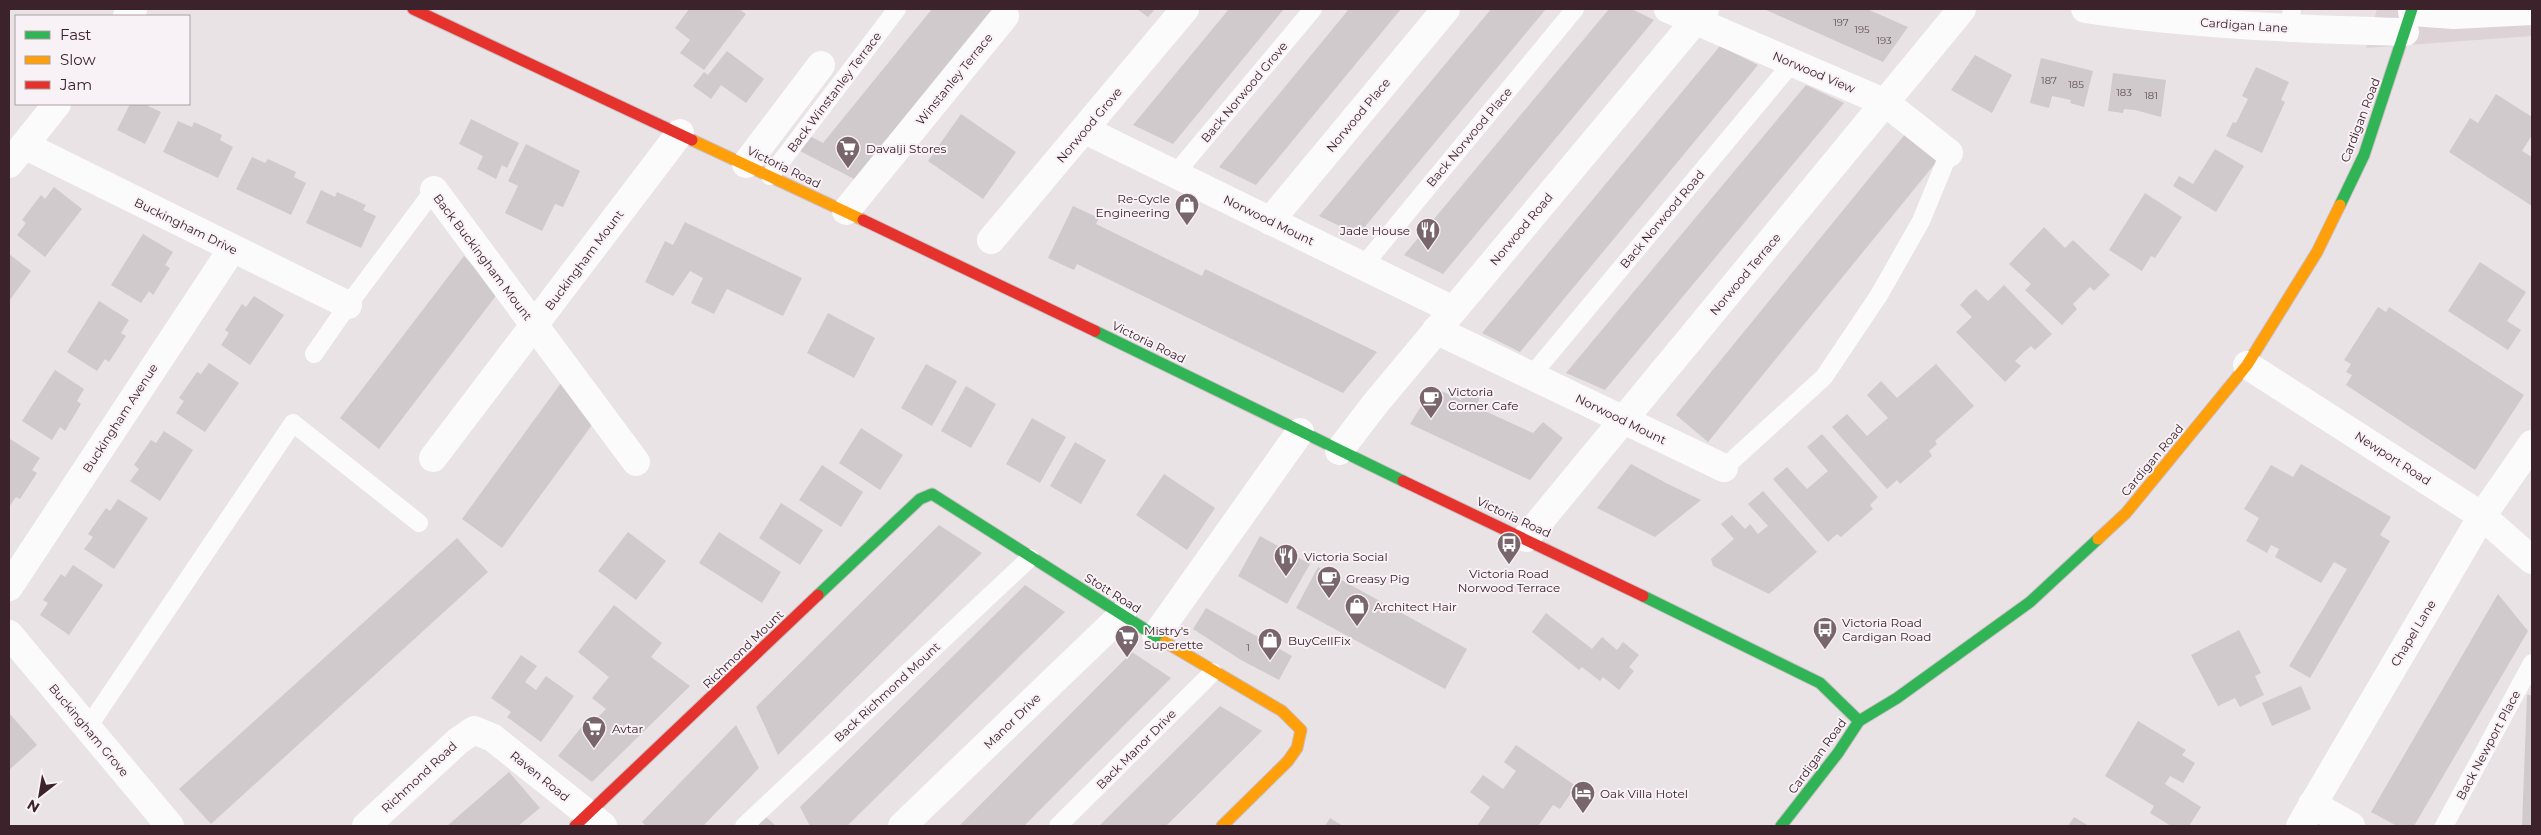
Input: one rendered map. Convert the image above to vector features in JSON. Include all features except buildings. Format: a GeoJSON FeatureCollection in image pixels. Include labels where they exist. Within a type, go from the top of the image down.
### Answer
{"type":"FeatureCollection","features":[{"type":"Feature","properties":{"kind":"street","name":"Victoria Road"},"geometry":{"type":"LineString","coordinates":[[413,9],[680,132],[1339,451],[1526,538],[1820,683],[1859,721]]}},
{"type":"Feature","properties":{"kind":"street","name":"Norwood Grove"},"geometry":{"type":"LineString","coordinates":[[991,240],[1185,9]]}},
{"type":"Feature","properties":{"kind":"street","name":"Norwood Place"},"geometry":{"type":"LineString","coordinates":[[1270,220],[1446,9]]}},
{"type":"Feature","properties":{"kind":"street","name":"Norwood View"},"geometry":{"type":"LineString","coordinates":[[1668,9],[1700,15],[1792,63],[1886,103],[1949,153]]}},
{"type":"Feature","properties":{"kind":"street","name":"Norwood Terrace"},"geometry":{"type":"LineString","coordinates":[[1526,538],[1962,9]]}},
{"type":"Feature","properties":{"kind":"street","name":"Cardigan Lane"},"geometry":{"type":"LineString","coordinates":[[2084,9],[2290,19],[2410,18],[2522,11]]}},
{"type":"Feature","properties":{"kind":"street","name":"Norwood Road"},"geometry":{"type":"LineString","coordinates":[[1339,451],[1375,404],[1700,15]]}},
{"type":"Feature","properties":{"kind":"street","name":"Winstanley Terrace"},"geometry":{"type":"LineString","coordinates":[[846,212],[1005,16]]}},
{"type":"Feature","properties":{"kind":"street","name":"Cardigan Road"},"geometry":{"type":"LineString","coordinates":[[1781,826],[1838,753],[1859,721],[1897,698],[2030,602],[2126,513],[2208,416],[2247,365],[2317,252],[2361,161],[2380,113],[2410,18]]}},
{"type":"Feature","properties":{"kind":"street"},"geometry":{"type":"LineString","coordinates":[[746,164],[822,66]]}},
{"type":"Feature","properties":{"kind":"street"},"geometry":{"type":"LineString","coordinates":[[16,154],[56,105]]}},
{"type":"Feature","properties":{"kind":"street","name":"Norwood Mount"},"geometry":{"type":"LineString","coordinates":[[1085,130],[1362,266],[1531,376],[1724,468]]}},
{"type":"Feature","properties":{"kind":"street","name":"Buckingham Mount"},"geometry":{"type":"LineString","coordinates":[[433,458],[535,326],[680,132]]}},
{"type":"Feature","properties":{"kind":"street","name":"Buckingham Drive"},"geometry":{"type":"LineString","coordinates":[[16,154],[232,249],[348,306]]}},
{"type":"Feature","properties":{"kind":"street","name":"Back Buckingham Mount"},"geometry":{"type":"LineString","coordinates":[[434,190],[636,462]]}},
{"type":"Feature","properties":{"kind":"street","name":"Buckingham Avenue"},"geometry":{"type":"LineString","coordinates":[[9,586],[232,249]]}},
{"type":"Feature","properties":{"kind":"street","name":"Newport Road"},"geometry":{"type":"LineString","coordinates":[[2247,365],[2482,516],[2532,560]]}},
{"type":"Feature","properties":{"kind":"street"},"geometry":{"type":"LineString","coordinates":[[1156,635],[1300,432]]}},
{"type":"Feature","properties":{"kind":"street","name":"Chapel Lane"},"geometry":{"type":"LineString","coordinates":[[2306,815],[2482,516],[2532,444]]}},
{"type":"Feature","properties":{"kind":"street","name":"Stott Road"},"geometry":{"type":"LineString","coordinates":[[932,494],[947,502],[1030,558],[1213,672],[1282,711],[1301,730],[1296,748],[1288,761],[1222,826]]}},
{"type":"Feature","properties":{"kind":"street","name":"Richmond Mount"},"geometry":{"type":"LineString","coordinates":[[588,822],[920,499],[932,494]]}},
{"type":"Feature","properties":{"kind":"street","name":"Manor Drive"},"geometry":{"type":"LineString","coordinates":[[902,826],[1122,615]]}},
{"type":"Feature","properties":{"kind":"street","name":"Buckingham Grove"},"geometry":{"type":"LineString","coordinates":[[9,634],[170,826]]}},
{"type":"Feature","properties":{"kind":"street","name":"Raven Road"},"geometry":{"type":"LineString","coordinates":[[474,730],[494,738],[588,822]]}},
{"type":"Feature","properties":{"kind":"street","name":"Richmond Road"},"geometry":{"type":"LineString","coordinates":[[366,826],[458,741],[474,730]]}},
{"type":"Feature","properties":{"kind":"street"},"geometry":{"type":"LineString","coordinates":[[2306,815],[2351,826]]}},
{"type":"Feature","properties":{"kind":"lane","name":"Back Winstanley Terrace"},"geometry":{"type":"LineString","coordinates":[[770,176],[898,9]]}},
{"type":"Feature","properties":{"kind":"lane","name":"Back Norwood Grove"},"geometry":{"type":"LineString","coordinates":[[1175,174],[1314,9]]}},
{"type":"Feature","properties":{"kind":"lane","name":"Back Norwood Place"},"geometry":{"type":"LineString","coordinates":[[1362,266],[1575,9]]}},
{"type":"Feature","properties":{"kind":"lane","name":"Back Norwood Road"},"geometry":{"type":"LineString","coordinates":[[1531,376],[1792,63]]}},
{"type":"Feature","properties":{"kind":"lane"},"geometry":{"type":"LineString","coordinates":[[1724,468],[1824,377],[1879,295],[1921,221],[1949,153]]}},
{"type":"Feature","properties":{"kind":"lane","name":"Back Buckingham Mount"},"geometry":{"type":"LineString","coordinates":[[314,354],[434,190]]}},
{"type":"Feature","properties":{"kind":"lane"},"geometry":{"type":"LineString","coordinates":[[88,727],[293,423],[419,523]]}},
{"type":"Feature","properties":{"kind":"lane","name":"Back Richmond Mount"},"geometry":{"type":"LineString","coordinates":[[744,826],[1030,558]]}},
{"type":"Feature","properties":{"kind":"lane","name":"Back Newport Place"},"geometry":{"type":"LineString","coordinates":[[2444,826],[2532,663]]}},
{"type":"Feature","properties":{"kind":"lane","name":"Back Manor Drive"},"geometry":{"type":"LineString","coordinates":[[1058,826],[1213,672]]}},
{"type":"Feature","properties":{"kind":"shaded area"},"geometry":{"type":"Polygon","coordinates":[[[2377,9],[2532,9],[2532,36],[2366,48],[2377,9]]]}},
{"type":"Feature","properties":{"kind":"traffic: fast"},"geometry":{"type":"LineString","coordinates":[[2340,205],[2364,155],[2412,9]]}},
{"type":"Feature","properties":{"kind":"traffic: fast"},"geometry":{"type":"LineString","coordinates":[[1095,331],[1403,481]]}},
{"type":"Feature","properties":{"kind":"traffic: fast"},"geometry":{"type":"LineString","coordinates":[[818,595],[920,499],[932,494],[1165,642]]}},
{"type":"Feature","properties":{"kind":"traffic: fast"},"geometry":{"type":"LineString","coordinates":[[1781,826],[1838,753],[1859,721],[1897,698],[2030,602],[2098,539]]}},
{"type":"Feature","properties":{"kind":"traffic: fast"},"geometry":{"type":"LineString","coordinates":[[1643,596],[1820,683],[1859,721]]}},
{"type":"Feature","properties":{"kind":"traffic: slow"},"geometry":{"type":"LineString","coordinates":[[692,140],[863,220]]}},
{"type":"Feature","properties":{"kind":"traffic: slow"},"geometry":{"type":"LineString","coordinates":[[2098,539],[2126,513],[2247,365],[2317,252],[2340,205]]}},
{"type":"Feature","properties":{"kind":"traffic: slow"},"geometry":{"type":"LineString","coordinates":[[1165,642],[1282,711],[1301,730],[1297,748],[1288,761],[1222,826]]}},
{"type":"Feature","properties":{"kind":"traffic: jam"},"geometry":{"type":"LineString","coordinates":[[413,9],[692,140]]}},
{"type":"Feature","properties":{"kind":"traffic: jam"},"geometry":{"type":"LineString","coordinates":[[863,220],[1095,331]]}},
{"type":"Feature","properties":{"kind":"traffic: jam"},"geometry":{"type":"LineString","coordinates":[[1403,481],[1643,596]]}},
{"type":"Feature","properties":{"kind":"traffic: jam"},"geometry":{"type":"LineString","coordinates":[[575,826],[818,595]]}},
{"type":"Feature","properties":{"kind":"place","name":"Davalji Stores"},"geometry":{"type":"Point","coordinates":[848,169]}},
{"type":"Feature","properties":{"kind":"place","name":"Re-Cycle Engineering"},"geometry":{"type":"Point","coordinates":[1187,226]}},
{"type":"Feature","properties":{"kind":"place","name":"Jade House"},"geometry":{"type":"Point","coordinates":[1428,251]}},
{"type":"Feature","properties":{"kind":"place","name":"Victoria Corner Cafe"},"geometry":{"type":"Point","coordinates":[1431,419]}},
{"type":"Feature","properties":{"kind":"place","name":"Victoria Road Norwood Terrace"},"geometry":{"type":"Point","coordinates":[1509,565]}},
{"type":"Feature","properties":{"kind":"place","name":"Victoria Social"},"geometry":{"type":"Point","coordinates":[1286,577]}},
{"type":"Feature","properties":{"kind":"place","name":"Greasy Pig"},"geometry":{"type":"Point","coordinates":[1329,599]}},
{"type":"Feature","properties":{"kind":"place","name":"Architect Hair"},"geometry":{"type":"Point","coordinates":[1357,627]}},
{"type":"Feature","properties":{"kind":"place","name":"Victoria Road Cardigan Road"},"geometry":{"type":"Point","coordinates":[1825,650]}},
{"type":"Feature","properties":{"kind":"place","name":"Mistry's Superette"},"geometry":{"type":"Point","coordinates":[1127,658]}},
{"type":"Feature","properties":{"kind":"place","name":"BuyCellFix"},"geometry":{"type":"Point","coordinates":[1270,661]}},
{"type":"Feature","properties":{"kind":"place","name":"Avtar"},"geometry":{"type":"Point","coordinates":[594,749]}},
{"type":"Feature","properties":{"kind":"place","name":"Oak Villa Hotel"},"geometry":{"type":"Point","coordinates":[1583,814]}}]}
